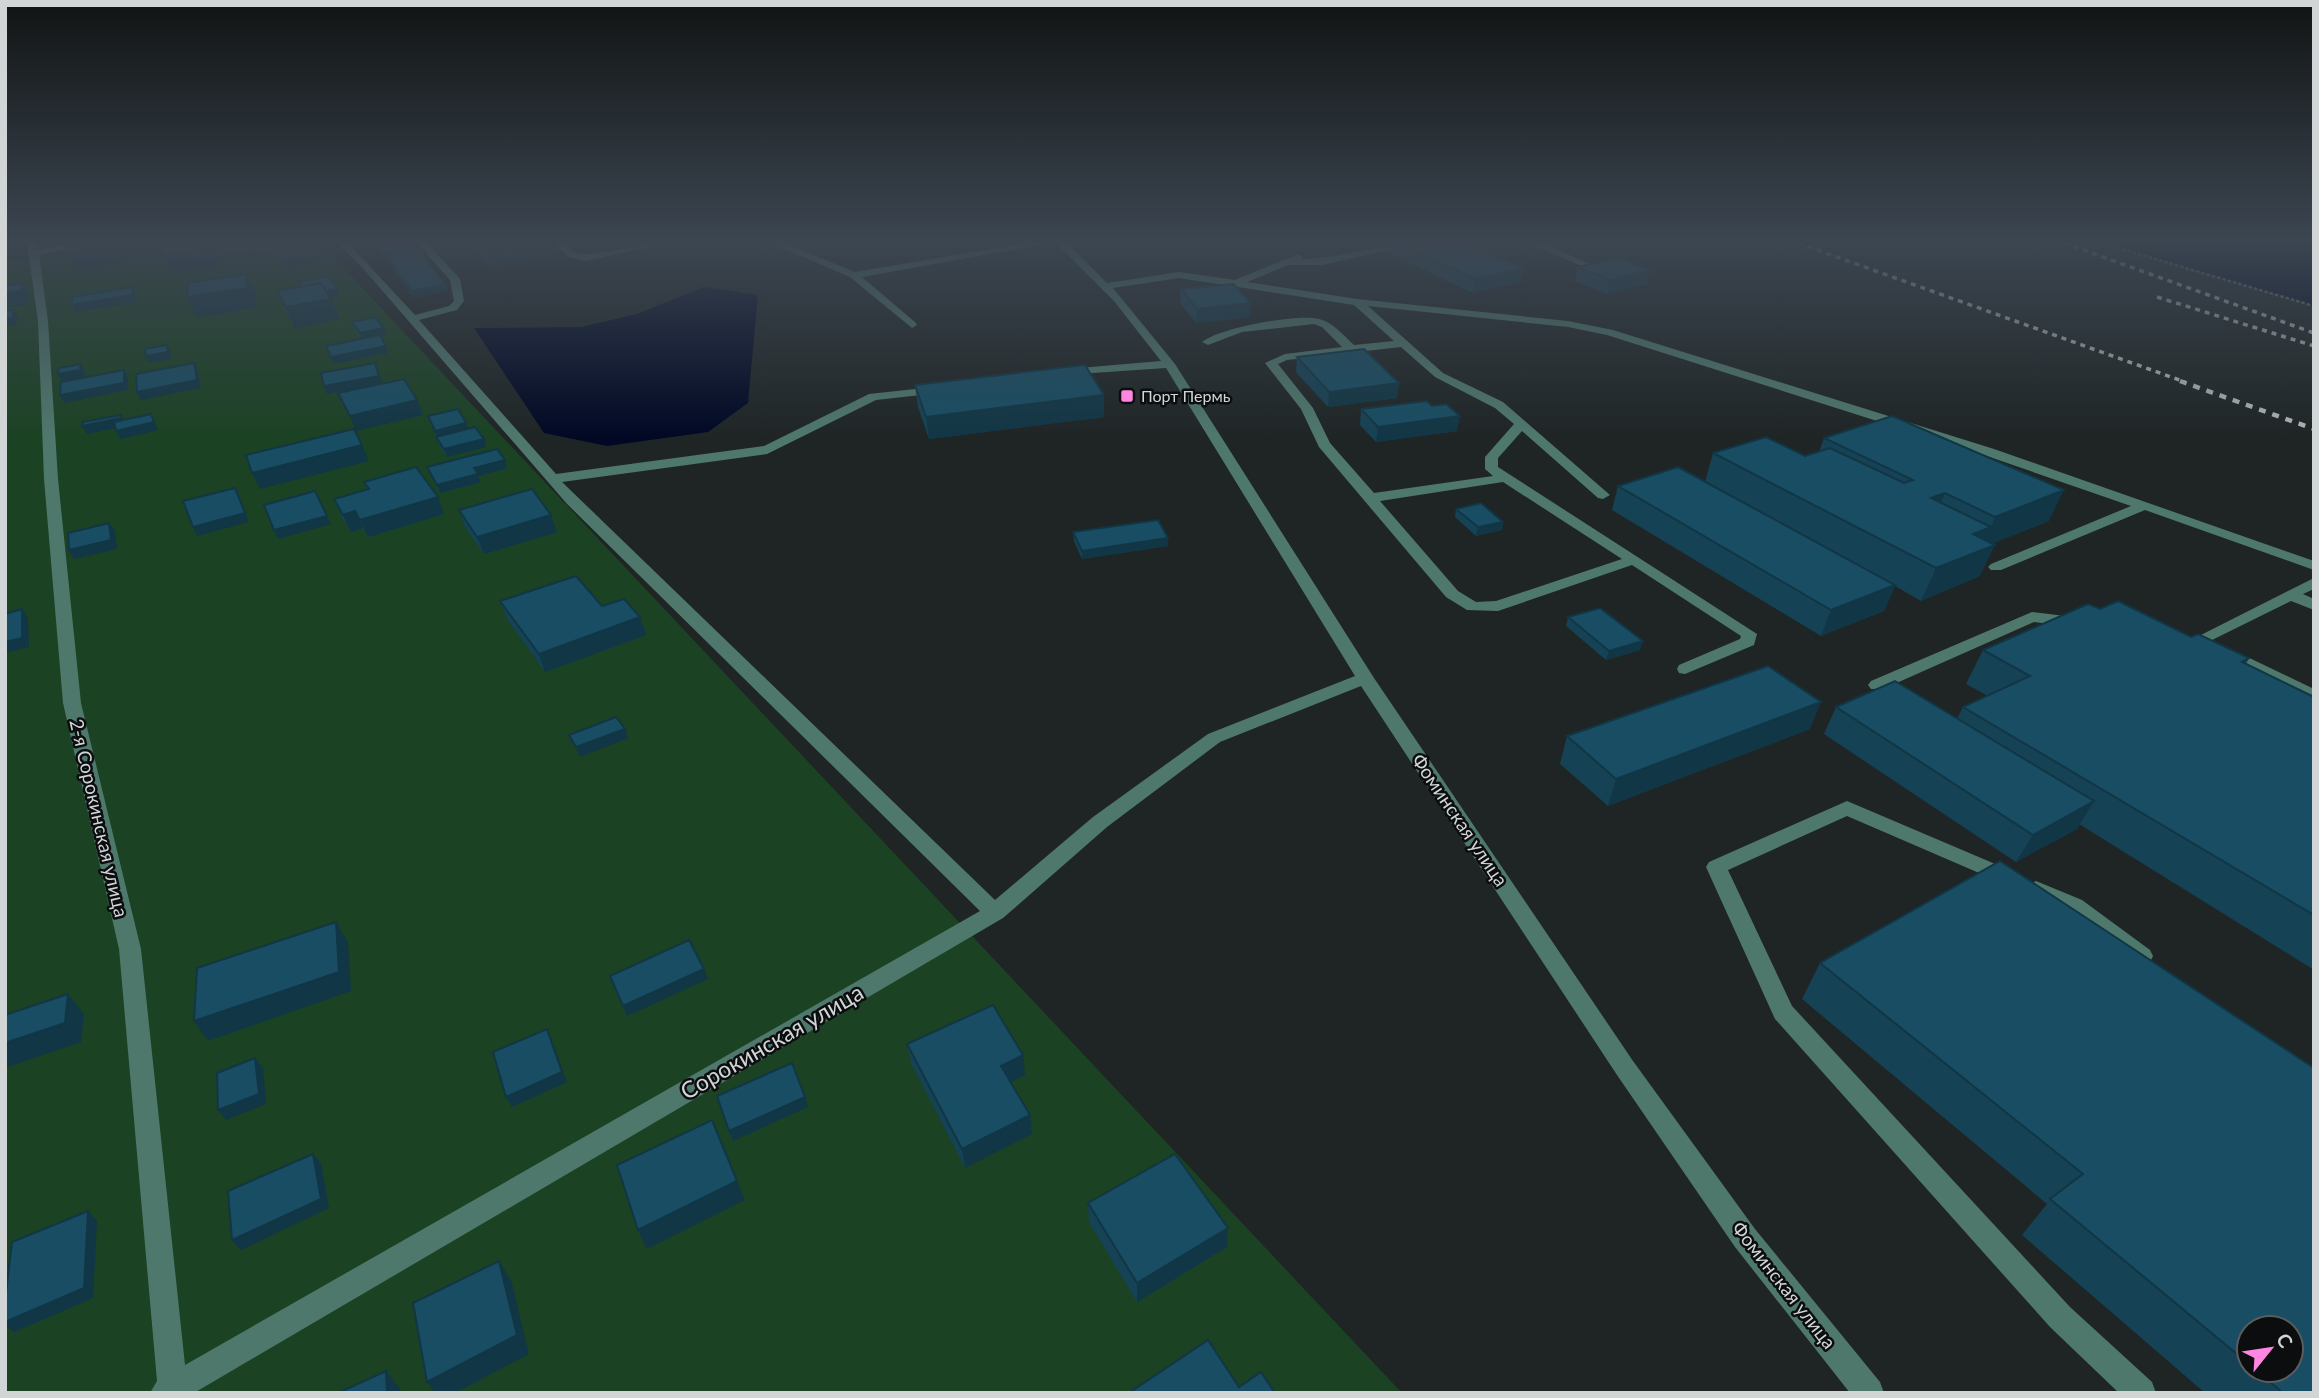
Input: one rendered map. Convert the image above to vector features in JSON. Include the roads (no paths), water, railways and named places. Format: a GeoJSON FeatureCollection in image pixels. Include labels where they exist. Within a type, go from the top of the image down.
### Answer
{"type":"FeatureCollection","features":[{"type":"Feature","properties":{"kind":"street","name":"2-я Сорокинская улица"},"geometry":{"type":"LineString","coordinates":[[41,308],[51,479],[72,703],[130,949],[170,1391]]}},
{"type":"Feature","properties":{"kind":"street"},"geometry":{"type":"LineString","coordinates":[[403,308],[551,480],[995,912]]}},
{"type":"Feature","properties":{"kind":"street"},"geometry":{"type":"LineString","coordinates":[[412,319],[454,308]]}},
{"type":"Feature","properties":{"kind":"street"},"geometry":{"type":"LineString","coordinates":[[893,308],[912,324]]}},
{"type":"Feature","properties":{"kind":"street","name":"Фоминская улица"},"geometry":{"type":"LineString","coordinates":[[1124,308],[1169,364],[1365,678],[1665,1125],[1745,1238],[1868,1393]]}},
{"type":"Feature","properties":{"kind":"street"},"geometry":{"type":"LineString","coordinates":[[1364,308],[1439,375],[1499,405],[1603,495]]}},
{"type":"Feature","properties":{"kind":"street"},"geometry":{"type":"LineString","coordinates":[[1411,308],[1568,324],[1609,332],[1906,425],[2144,505],[2314,566]]}},
{"type":"Feature","properties":{"kind":"street"},"geometry":{"type":"LineString","coordinates":[[1285,310],[1297,322]]}},
{"type":"Feature","properties":{"kind":"street"},"geometry":{"type":"LineString","coordinates":[[1208,342],[1240,328],[1321,322],[1351,349]]}},
{"type":"Feature","properties":{"kind":"street"},"geometry":{"type":"LineString","coordinates":[[1403,343],[1285,357],[1270,363],[1307,408],[1324,444],[1452,594],[1473,607],[1498,606],[1633,560]]}},
{"type":"Feature","properties":{"kind":"street"},"geometry":{"type":"LineString","coordinates":[[1052,375],[1169,364]]}},
{"type":"Feature","properties":{"kind":"street"},"geometry":{"type":"LineString","coordinates":[[551,480],[767,450],[873,397],[955,387]]}},
{"type":"Feature","properties":{"kind":"street"},"geometry":{"type":"LineString","coordinates":[[1521,424],[1490,463],[1492,469],[1749,634],[1748,642],[1739,648],[1685,669]]}},
{"type":"Feature","properties":{"kind":"street"},"geometry":{"type":"LineString","coordinates":[[1881,433],[1906,425]]}},
{"type":"Feature","properties":{"kind":"street"},"geometry":{"type":"LineString","coordinates":[[1370,498],[1504,478]]}},
{"type":"Feature","properties":{"kind":"street"},"geometry":{"type":"LineString","coordinates":[[1996,566],[2144,505]]}},
{"type":"Feature","properties":{"kind":"street"},"geometry":{"type":"LineString","coordinates":[[2314,583],[2192,639],[2314,696]]}},
{"type":"Feature","properties":{"kind":"street"},"geometry":{"type":"LineString","coordinates":[[2291,595],[2314,605]]}},
{"type":"Feature","properties":{"kind":"street"},"geometry":{"type":"LineString","coordinates":[[1877,685],[2032,617],[2096,626]]}},
{"type":"Feature","properties":{"kind":"street","name":"Сорокинская улица"},"geometry":{"type":"LineString","coordinates":[[170,1391],[995,912],[1100,821],[1214,738],[1365,678]]}},
{"type":"Feature","properties":{"kind":"street"},"geometry":{"type":"LineString","coordinates":[[2141,1393],[2060,1317],[1783,1012],[1716,867],[1847,808],[2074,906],[2162,970]]}},
{"type":"Feature","properties":{"kind":"water"},"geometry":{"type":"Polygon","coordinates":[[[651,308],[757,308],[748,403],[708,432],[607,446],[544,433],[474,328],[581,327],[651,308]]]}},
{"type":"Feature","properties":{"kind":"railway"},"geometry":{"type":"LineString","coordinates":[[1980,308],[2185,382]]}},
{"type":"Feature","properties":{"kind":"railway"},"geometry":{"type":"LineString","coordinates":[[2193,308],[2314,346]]}},
{"type":"Feature","properties":{"kind":"railway"},"geometry":{"type":"LineString","coordinates":[[2245,308],[2314,333]]}},
{"type":"Feature","properties":{"kind":"railway"},"geometry":{"type":"LineString","coordinates":[[2180,381],[2314,429]]}},
{"type":"Feature","properties":{"kind":"place","name":"Порт Пермь"},"geometry":{"type":"Point","coordinates":[1127,396]}}]}
